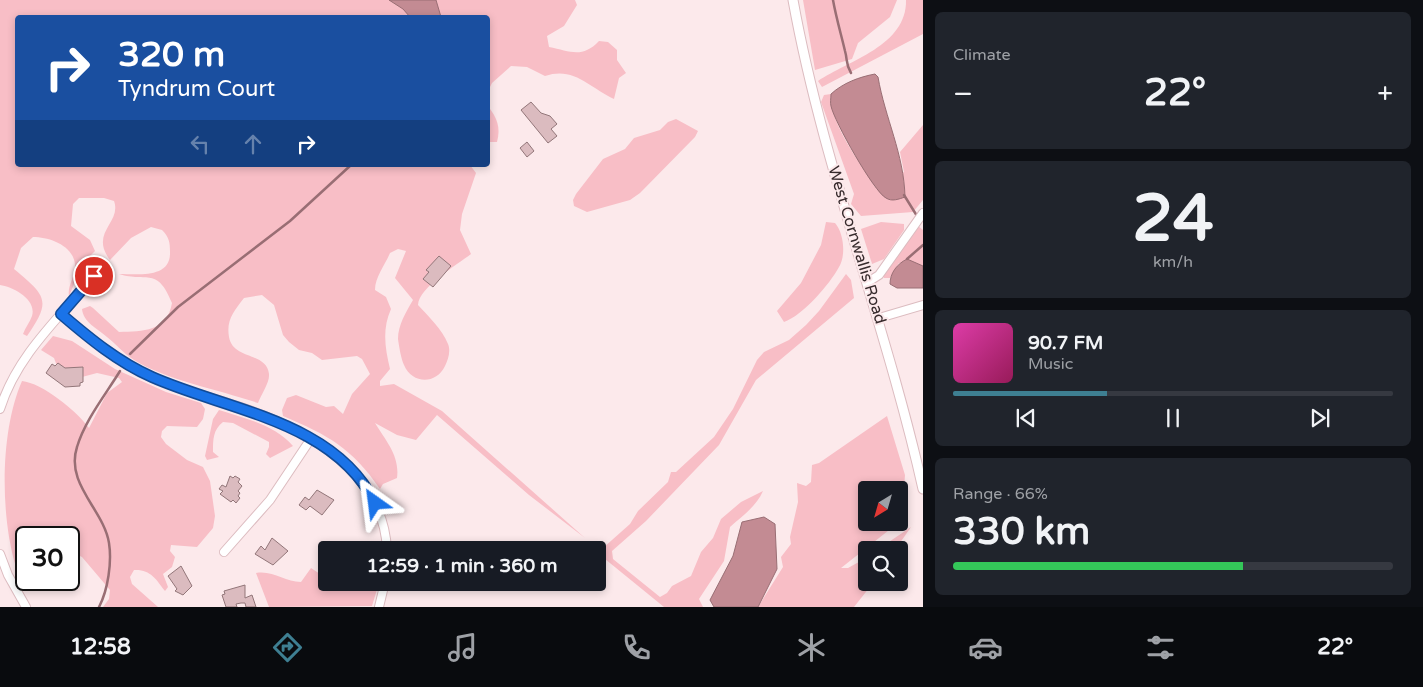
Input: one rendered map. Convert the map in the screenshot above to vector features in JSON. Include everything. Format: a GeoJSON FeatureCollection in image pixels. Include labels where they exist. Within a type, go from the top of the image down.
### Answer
{"type":"FeatureCollection","features":[{"type":"Feature","properties":{"kind":"street","name":"West Cornwallis Road"},"geometry":{"type":"LineString","coordinates":[[793,0],[811,90],[879,318],[923,489]]}},
{"type":"Feature","properties":{"kind":"street"},"geometry":{"type":"LineString","coordinates":[[868,282],[879,274],[923,213]]}},
{"type":"Feature","properties":{"kind":"street"},"geometry":{"type":"LineString","coordinates":[[0,409],[7,388],[20,365],[94,276]]}},
{"type":"Feature","properties":{"kind":"street"},"geometry":{"type":"LineString","coordinates":[[879,318],[923,305]]}},
{"type":"Feature","properties":{"kind":"street"},"geometry":{"type":"LineString","coordinates":[[61,314],[101,347],[139,371],[168,384],[261,414],[334,454],[363,484],[379,513],[385,541]]}},
{"type":"Feature","properties":{"kind":"street"},"geometry":{"type":"LineString","coordinates":[[224,552],[270,500],[310,440]]}},
{"type":"Feature","properties":{"kind":"street"},"geometry":{"type":"LineString","coordinates":[[0,554],[8,575],[26,607]]}},
{"type":"Feature","properties":{"kind":"street"},"geometry":{"type":"LineString","coordinates":[[379,607],[383,591]]}},
{"type":"Feature","properties":{"kind":"shaded area"},"geometry":{"type":"Polygon","coordinates":[[[0,0],[575,0],[577,5],[564,26],[547,36],[549,47],[570,52],[581,52],[593,47],[599,41],[608,42],[617,50],[617,60],[626,73],[619,78],[614,99],[573,76],[555,74],[545,76],[527,67],[511,66],[490,87],[490,15],[15,15],[15,167],[472,167],[476,173],[462,214],[460,230],[471,254],[432,284],[420,298],[418,305],[435,323],[448,344],[449,355],[446,364],[436,377],[424,380],[413,376],[403,362],[398,334],[413,300],[395,278],[406,251],[398,249],[390,253],[375,285],[375,290],[386,297],[391,309],[385,331],[390,369],[380,381],[380,386],[394,384],[442,411],[585,538],[529,495],[437,415],[416,440],[397,435],[375,423],[391,449],[397,470],[397,478],[383,484],[380,489],[359,463],[338,444],[283,416],[282,410],[287,398],[296,395],[326,407],[334,406],[343,414],[352,394],[370,374],[362,359],[357,356],[322,360],[312,353],[299,350],[283,335],[274,305],[262,295],[244,298],[232,316],[228,331],[232,344],[237,349],[262,362],[267,367],[268,381],[258,403],[177,379],[147,367],[130,357],[85,318],[82,309],[90,306],[119,332],[145,330],[159,325],[165,320],[172,303],[161,284],[151,278],[119,274],[143,274],[159,271],[169,261],[170,245],[168,237],[162,230],[151,227],[131,238],[110,260],[104,250],[103,242],[104,235],[114,216],[114,201],[104,198],[79,198],[73,204],[71,226],[90,240],[95,251],[83,263],[69,296],[69,288],[75,265],[74,258],[66,248],[47,239],[33,237],[21,248],[14,269],[33,286],[42,299],[40,314],[27,336],[23,334],[32,316],[31,304],[28,299],[17,291],[0,285],[0,0]]]}},
{"type":"Feature","properties":{"kind":"shaded area"},"geometry":{"type":"Polygon","coordinates":[[[389,0],[436,0],[440,15],[408,15],[403,9],[389,0]]]}},
{"type":"Feature","properties":{"kind":"shaded area"},"geometry":{"type":"Polygon","coordinates":[[[803,0],[897,0],[890,17],[858,43],[852,59],[815,70],[803,0]]]}},
{"type":"Feature","properties":{"kind":"shaded area"},"geometry":{"type":"Polygon","coordinates":[[[906,0],[923,0],[923,34],[822,87],[818,81],[874,50],[887,40],[897,29],[904,16],[906,0]]]}},
{"type":"Feature","properties":{"kind":"shaded area"},"geometry":{"type":"Polygon","coordinates":[[[875,74],[878,77],[904,181],[905,197],[896,200],[886,198],[880,193],[864,170],[847,140],[831,105],[831,94],[836,90],[852,81],[875,74]]]}},
{"type":"Feature","properties":{"kind":"shaded area"},"geometry":{"type":"Polygon","coordinates":[[[831,94],[832,106],[841,131],[875,187],[904,172],[900,152],[923,125],[923,200],[913,212],[861,216],[851,204],[854,194],[821,102],[824,95],[831,94]]]}},
{"type":"Feature","properties":{"kind":"shaded area"},"geometry":{"type":"Polygon","coordinates":[[[490,109],[494,115],[499,132],[497,142],[490,142],[490,109]]]}},
{"type":"Feature","properties":{"kind":"shaded area"},"geometry":{"type":"Polygon","coordinates":[[[676,119],[698,131],[695,137],[640,193],[630,200],[587,212],[574,206],[573,200],[576,194],[603,159],[625,149],[634,138],[660,130],[668,122],[676,119]]]}},
{"type":"Feature","properties":{"kind":"shaded area"},"geometry":{"type":"Polygon","coordinates":[[[826,222],[835,223],[838,227],[843,245],[841,262],[835,274],[815,299],[791,319],[784,322],[777,311],[801,283],[821,245],[826,222]]]}},
{"type":"Feature","properties":{"kind":"shaded area"},"geometry":{"type":"Polygon","coordinates":[[[881,222],[904,224],[904,230],[884,259],[872,264],[861,229],[881,222]]]}},
{"type":"Feature","properties":{"kind":"shaded area"},"geometry":{"type":"Polygon","coordinates":[[[918,226],[923,230],[923,266],[899,263],[890,278],[884,278],[883,274],[918,226]]]}},
{"type":"Feature","properties":{"kind":"shaded area"},"geometry":{"type":"Polygon","coordinates":[[[907,259],[923,266],[923,288],[897,288],[890,284],[891,276],[895,269],[907,259]]]}},
{"type":"Feature","properties":{"kind":"shaded area"},"geometry":{"type":"Polygon","coordinates":[[[846,274],[851,280],[854,298],[756,380],[719,445],[646,521],[612,551],[613,559],[660,597],[667,593],[672,586],[691,576],[701,552],[713,538],[721,519],[741,502],[763,491],[753,507],[730,527],[724,561],[699,599],[703,607],[664,607],[606,560],[606,545],[630,524],[638,511],[668,482],[671,472],[676,472],[714,437],[733,409],[757,360],[764,352],[789,340],[819,311],[846,274]]]}},
{"type":"Feature","properties":{"kind":"shaded area"},"geometry":{"type":"Polygon","coordinates":[[[53,336],[72,341],[115,369],[166,392],[201,403],[205,409],[203,419],[197,427],[167,426],[162,431],[161,437],[166,444],[187,460],[203,467],[210,481],[215,516],[213,528],[197,547],[171,545],[170,551],[175,557],[172,567],[163,574],[168,587],[165,591],[148,573],[134,570],[130,577],[132,584],[158,607],[103,607],[109,599],[110,590],[80,556],[80,526],[15,526],[15,563],[7,523],[5,473],[6,448],[10,424],[22,381],[39,387],[59,399],[89,428],[107,393],[122,382],[119,378],[97,373],[82,377],[57,366],[54,358],[41,350],[53,336]]]}},
{"type":"Feature","properties":{"kind":"shaded area"},"geometry":{"type":"Polygon","coordinates":[[[219,410],[268,427],[293,446],[270,458],[266,454],[269,442],[233,423],[223,422],[217,428],[214,439],[213,452],[219,457],[207,460],[205,456],[213,419],[219,410]]]}},
{"type":"Feature","properties":{"kind":"shaded area"},"geometry":{"type":"Polygon","coordinates":[[[887,416],[905,475],[905,481],[858,481],[858,531],[888,531],[875,541],[858,541],[858,555],[841,568],[848,568],[858,562],[858,591],[867,591],[854,607],[758,607],[783,567],[781,557],[791,544],[790,537],[798,502],[797,483],[806,486],[811,482],[812,465],[819,463],[887,416]]]}},
{"type":"Feature","properties":{"kind":"shaded area"},"geometry":{"type":"Polygon","coordinates":[[[764,517],[775,524],[777,569],[758,607],[714,607],[710,600],[733,556],[742,522],[764,517]]]}},
{"type":"Feature","properties":{"kind":"shaded area"},"geometry":{"type":"Polygon","coordinates":[[[911,527],[901,541],[890,541],[908,531],[911,527]]]}},
{"type":"Feature","properties":{"kind":"shaded area"},"geometry":{"type":"Polygon","coordinates":[[[311,568],[318,573],[318,591],[377,591],[372,606],[269,607],[256,573],[268,573],[301,582],[311,568]]]}},
{"type":"Feature","properties":{"kind":"building"},"geometry":{"type":"Polygon","coordinates":[[[531,102],[541,113],[550,116],[557,124],[551,129],[557,136],[548,143],[521,110],[531,102]]]}},
{"type":"Feature","properties":{"kind":"building"},"geometry":{"type":"Polygon","coordinates":[[[527,142],[534,151],[527,157],[520,148],[527,142]]]}},
{"type":"Feature","properties":{"kind":"building"},"geometry":{"type":"Polygon","coordinates":[[[439,256],[451,266],[433,287],[423,279],[429,272],[426,270],[439,256]]]}},
{"type":"Feature","properties":{"kind":"building"},"geometry":{"type":"Polygon","coordinates":[[[58,363],[65,368],[83,367],[83,382],[80,383],[80,386],[65,387],[46,373],[52,364],[55,366],[58,363]]]}},
{"type":"Feature","properties":{"kind":"building"},"geometry":{"type":"Polygon","coordinates":[[[230,476],[240,479],[238,482],[242,486],[238,491],[240,498],[236,503],[233,500],[231,502],[220,494],[223,491],[219,489],[222,485],[226,487],[230,476]]]}},
{"type":"Feature","properties":{"kind":"building"},"geometry":{"type":"Polygon","coordinates":[[[317,490],[334,500],[322,515],[310,506],[306,510],[299,505],[305,497],[309,500],[317,490]]]}},
{"type":"Feature","properties":{"kind":"building"},"geometry":{"type":"Polygon","coordinates":[[[272,538],[288,551],[273,565],[255,554],[261,546],[265,550],[272,538]]]}},
{"type":"Feature","properties":{"kind":"building"},"geometry":{"type":"Polygon","coordinates":[[[181,566],[192,586],[183,595],[175,591],[177,589],[168,576],[181,566]]]}},
{"type":"Feature","properties":{"kind":"building"},"geometry":{"type":"Polygon","coordinates":[[[245,585],[245,598],[252,595],[256,607],[246,607],[245,603],[241,603],[236,604],[237,607],[226,607],[222,595],[225,594],[224,591],[245,585]]]}},
{"type":"Feature","properties":{"kind":"waterway"},"geometry":{"type":"LineString","coordinates":[[833,0],[847,64],[851,73]]}},
{"type":"Feature","properties":{"kind":"waterway"},"geometry":{"type":"LineString","coordinates":[[130,354],[178,307],[290,221],[349,167]]}},
{"type":"Feature","properties":{"kind":"waterway"},"geometry":{"type":"LineString","coordinates":[[904,195],[917,216]]}},
{"type":"Feature","properties":{"kind":"waterway"},"geometry":{"type":"LineString","coordinates":[[907,259],[923,245]]}},
{"type":"Feature","properties":{"kind":"waterway"},"geometry":{"type":"LineString","coordinates":[[99,607],[109,576],[109,543],[106,531],[76,473],[75,460],[77,447],[85,427],[120,371]]}},
{"type":"Feature","properties":{"kind":"route"},"geometry":{"type":"LineString","coordinates":[[94,276],[61,314],[101,347],[151,377],[261,414],[290,428],[334,454],[348,466],[357,475],[375,503]]}}]}
